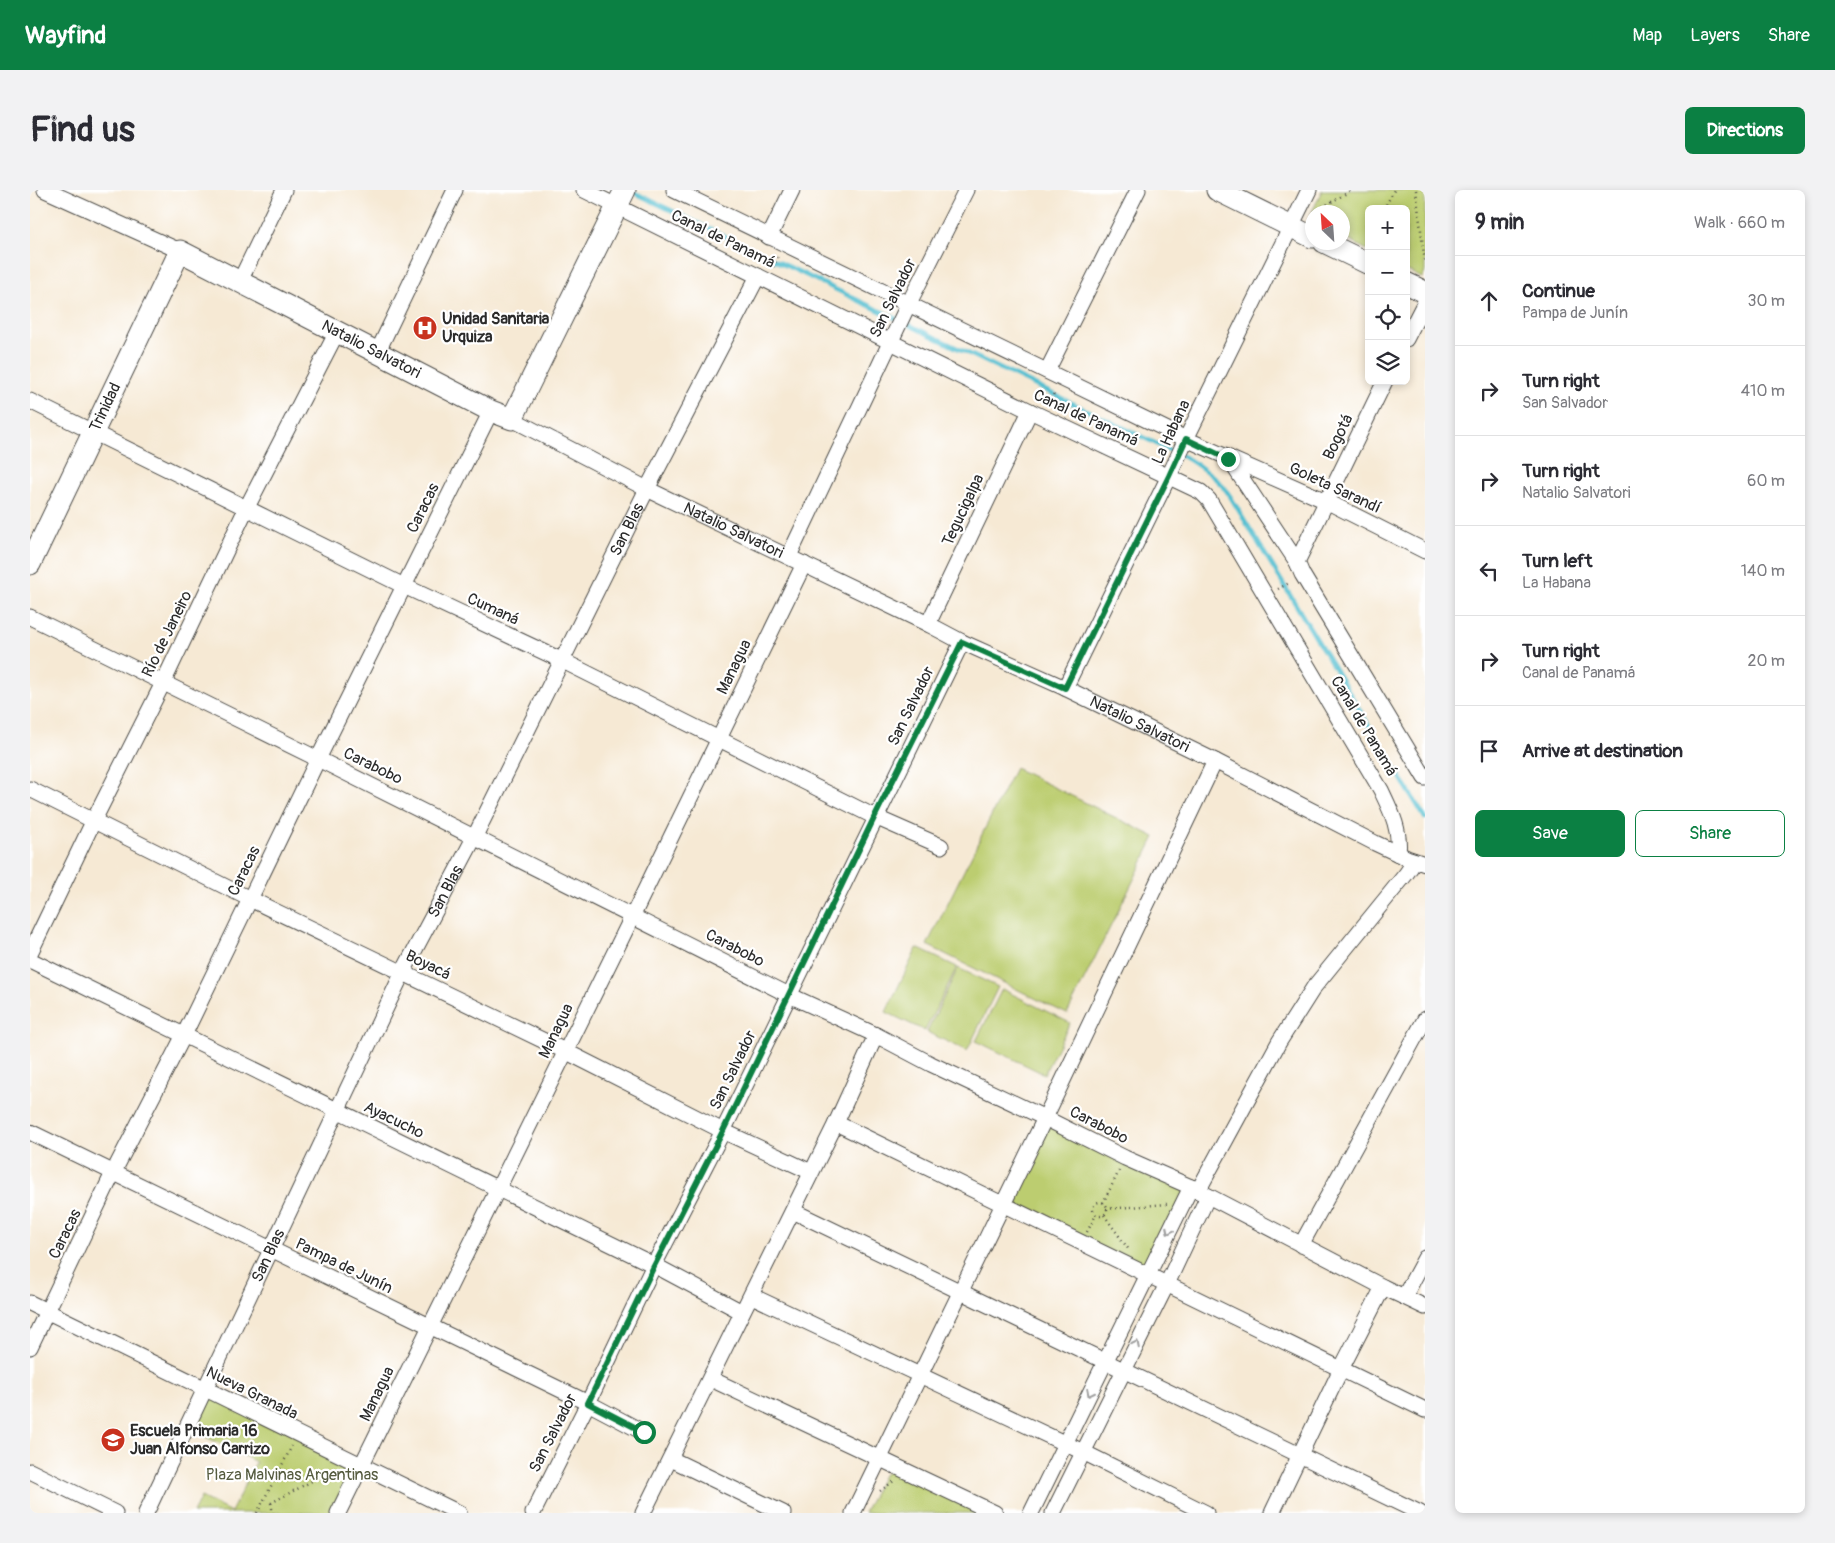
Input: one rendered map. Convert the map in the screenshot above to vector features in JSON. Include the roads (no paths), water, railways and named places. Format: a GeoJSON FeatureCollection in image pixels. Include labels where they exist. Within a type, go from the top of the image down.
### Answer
{"type":"FeatureCollection","features":[{"type":"Feature","properties":{"kind":"street","name":"Natalio Salvatori"},"geometry":{"type":"LineString","coordinates":[[45,190],[180,251],[647,489],[789,556],[962,642],[1065,688],[1215,760],[1398,854],[1420,862]]}},
{"type":"Feature","properties":{"kind":"street"},"geometry":{"type":"LineString","coordinates":[[240,281],[284,190]]}},
{"type":"Feature","properties":{"kind":"street"},"geometry":{"type":"LineString","coordinates":[[377,353],[455,190]]}},
{"type":"Feature","properties":{"kind":"street","name":"Canal de Panamá"},"geometry":{"type":"LineString","coordinates":[[584,190],[622,198],[762,278],[1036,414],[1201,492],[1209,500],[1381,790],[1396,823],[1400,841],[1398,854]]}},
{"type":"Feature","properties":{"kind":"street","name":"Canal de Panamá"},"geometry":{"type":"LineString","coordinates":[[674,190],[1228,459],[1297,562],[1302,574],[1425,778]]}},
{"type":"Feature","properties":{"kind":"street"},"geometry":{"type":"LineString","coordinates":[[768,237],[792,190]]}},
{"type":"Feature","properties":{"kind":"street","name":"San Salvador"},"geometry":{"type":"LineString","coordinates":[[789,556],[908,305],[966,190]]}},
{"type":"Feature","properties":{"kind":"street"},"geometry":{"type":"LineString","coordinates":[[1047,371],[1138,190]]}},
{"type":"Feature","properties":{"kind":"street"},"geometry":{"type":"LineString","coordinates":[[1217,190],[1305,233]]}},
{"type":"Feature","properties":{"kind":"street","name":"La Habana"},"geometry":{"type":"LineString","coordinates":[[1065,688],[1309,190]]}},
{"type":"Feature","properties":{"kind":"street"},"geometry":{"type":"LineString","coordinates":[[512,419],[622,198]]}},
{"type":"Feature","properties":{"kind":"street"},"geometry":{"type":"LineString","coordinates":[[1340,250],[1365,262]]}},
{"type":"Feature","properties":{"kind":"street","name":"Trinidad"},"geometry":{"type":"LineString","coordinates":[[30,564],[180,251]]}},
{"type":"Feature","properties":{"kind":"street","name":"San Blas"},"geometry":{"type":"LineString","coordinates":[[146,1513],[403,972],[475,836],[647,489],[762,278]]}},
{"type":"Feature","properties":{"kind":"street"},"geometry":{"type":"LineString","coordinates":[[1410,285],[1425,292]]}},
{"type":"Feature","properties":{"kind":"street"},"geometry":{"type":"LineString","coordinates":[[1410,331],[1425,302]]}},
{"type":"Feature","properties":{"kind":"street","name":"Río de Janeiro"},"geometry":{"type":"LineString","coordinates":[[30,953],[246,509],[337,332]]}},
{"type":"Feature","properties":{"kind":"street","name":"Bogotá"},"geometry":{"type":"LineString","coordinates":[[1297,562],[1384,385]]}},
{"type":"Feature","properties":{"kind":"street","name":"Cumaná"},"geometry":{"type":"LineString","coordinates":[[30,401],[404,586],[562,660],[875,816],[942,846]]}},
{"type":"Feature","properties":{"kind":"street","name":"Caracas"},"geometry":{"type":"LineString","coordinates":[[30,1347],[318,758],[491,411]]}},
{"type":"Feature","properties":{"kind":"street","name":"Tegucigalpa"},"geometry":{"type":"LineString","coordinates":[[928,624],[1036,414]]}},
{"type":"Feature","properties":{"kind":"street","name":"Goleta Sarandí"},"geometry":{"type":"LineString","coordinates":[[1228,459],[1326,501],[1425,551]]}},
{"type":"Feature","properties":{"kind":"street","name":"Managua"},"geometry":{"type":"LineString","coordinates":[[338,1513],[356,1463],[430,1327],[804,564]]}},
{"type":"Feature","properties":{"kind":"street","name":"Carabobo"},"geometry":{"type":"LineString","coordinates":[[30,617],[475,836],[789,995],[876,1035],[931,1064],[1199,1192],[1425,1307]]}},
{"type":"Feature","properties":{"kind":"street","name":"San Salvador"},"geometry":{"type":"LineString","coordinates":[[533,1513],[654,1266],[723,1131],[875,816],[962,642]]}},
{"type":"Feature","properties":{"kind":"street"},"geometry":{"type":"LineString","coordinates":[[853,1513],[962,1291],[1215,760]]}},
{"type":"Feature","properties":{"kind":"street","name":"Boyacá"},"geometry":{"type":"LineString","coordinates":[[30,789],[250,899],[566,1051],[723,1131],[811,1172]]}},
{"type":"Feature","properties":{"kind":"street"},"geometry":{"type":"LineString","coordinates":[[1052,1513],[1167,1284],[1199,1192],[1278,1042],[1314,987],[1406,874],[1420,862]]}},
{"type":"Feature","properties":{"kind":"street","name":"Ayacucho"},"geometry":{"type":"LineString","coordinates":[[30,960],[654,1266],[742,1312]]}},
{"type":"Feature","properties":{"kind":"street"},"geometry":{"type":"LineString","coordinates":[[1301,1245],[1425,1019]]}},
{"type":"Feature","properties":{"kind":"street"},"geometry":{"type":"LineString","coordinates":[[643,1513],[711,1379],[742,1312],[752,1296],[836,1123],[876,1035]]}},
{"type":"Feature","properties":{"kind":"street"},"geometry":{"type":"LineString","coordinates":[[836,1123],[1425,1410]]}},
{"type":"Feature","properties":{"kind":"street","name":"Pampa de Junín"},"geometry":{"type":"LineString","coordinates":[[30,1132],[644,1432]]}},
{"type":"Feature","properties":{"kind":"street"},"geometry":{"type":"LineString","coordinates":[[1031,1513],[1183,1203],[1199,1192]]}},
{"type":"Feature","properties":{"kind":"street"},"geometry":{"type":"LineString","coordinates":[[793,1210],[1420,1513]]}},
{"type":"Feature","properties":{"kind":"street"},"geometry":{"type":"LineString","coordinates":[[1404,1297],[1425,1258]]}},
{"type":"Feature","properties":{"kind":"street"},"geometry":{"type":"LineString","coordinates":[[1272,1513],[1341,1369],[1383,1287]]}},
{"type":"Feature","properties":{"kind":"street"},"geometry":{"type":"LineString","coordinates":[[752,1296],[1083,1452],[1206,1513]]}},
{"type":"Feature","properties":{"kind":"street","name":"Nueva Granada"},"geometry":{"type":"LineString","coordinates":[[30,1303],[459,1513]]}},
{"type":"Feature","properties":{"kind":"street"},"geometry":{"type":"LineString","coordinates":[[711,1379],[995,1513]]}},
{"type":"Feature","properties":{"kind":"street"},"geometry":{"type":"LineString","coordinates":[[671,1459],[783,1513]]}},
{"type":"Feature","properties":{"kind":"street"},"geometry":{"type":"LineString","coordinates":[[30,1471],[115,1513]]}},
{"type":"Feature","properties":{"kind":"waterway"},"geometry":{"type":"LineString","coordinates":[[631,191],[1188,459],[1211,475],[1230,496],[1425,818]]}},
{"type":"Feature","properties":{"kind":"place","name":"Unidad Sanitaria Urquiza"},"geometry":{"type":"Point","coordinates":[425,328]}},
{"type":"Feature","properties":{"kind":"place","name":"Escuela Primaria 16 Juan Alfonso Carrizo"},"geometry":{"type":"Point","coordinates":[113,1440]}},
{"type":"Feature","properties":{"kind":"park label","name":"Plaza Malvinas Argentinas"},"geometry":{"type":"Point","coordinates":[292,1475]}}]}
